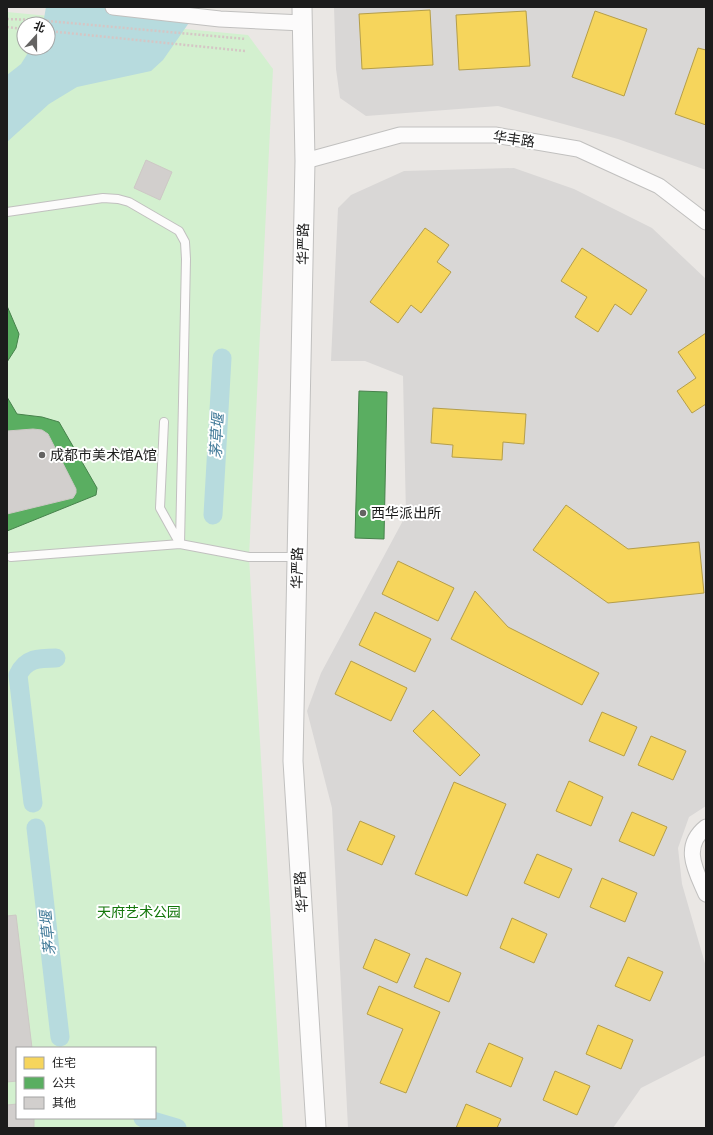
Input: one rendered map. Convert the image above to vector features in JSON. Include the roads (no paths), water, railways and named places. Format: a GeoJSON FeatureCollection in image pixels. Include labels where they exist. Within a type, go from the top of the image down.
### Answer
{"type":"FeatureCollection","features":[{"type":"Feature","properties":{"kind":"street"},"geometry":{"type":"LineString","coordinates":[[113,7],[220,19],[302,15]]}},
{"type":"Feature","properties":{"kind":"street","name":"华严路"},"geometry":{"type":"LineString","coordinates":[[302,15],[305,161],[293,761],[316,1128]]}},
{"type":"Feature","properties":{"kind":"street","name":"华丰路"},"geometry":{"type":"LineString","coordinates":[[305,161],[400,135],[495,135],[578,149],[659,186],[706,222]]}},
{"type":"Feature","properties":{"kind":"street"},"geometry":{"type":"LineString","coordinates":[[706,827],[701,831],[691,851],[695,868],[706,894]]}},
{"type":"Feature","properties":{"kind":"lane"},"geometry":{"type":"LineString","coordinates":[[7,212],[103,198],[118,199],[129,202],[178,232],[185,242],[186,258],[180,544]]}},
{"type":"Feature","properties":{"kind":"lane"},"geometry":{"type":"LineString","coordinates":[[164,422],[160,508],[180,544]]}},
{"type":"Feature","properties":{"kind":"lane"},"geometry":{"type":"LineString","coordinates":[[11,557],[180,544],[249,557],[297,557]]}},
{"type":"Feature","properties":{"kind":"water"},"geometry":{"type":"Polygon","coordinates":[[[46,7],[200,7],[163,60],[151,71],[77,87],[49,104],[7,142],[7,75],[21,64],[26,56],[56,56],[56,16],[44,16],[46,7]]]}},
{"type":"Feature","properties":{"kind":"waterway","name":"茅草堰"},"geometry":{"type":"LineString","coordinates":[[213,515],[222,358]]}},
{"type":"Feature","properties":{"kind":"waterway","name":"茅草堰"},"geometry":{"type":"LineString","coordinates":[[33,803],[18,675],[21,669],[29,662],[44,658],[56,658]]}},
{"type":"Feature","properties":{"kind":"waterway","name":"茅草堰"},"geometry":{"type":"LineString","coordinates":[[36,828],[60,1037]]}},
{"type":"Feature","properties":{"kind":"waterway","name":"茅草堰"},"geometry":{"type":"LineString","coordinates":[[146,1119],[177,1128]]}},
{"type":"Feature","properties":{"kind":"place","name":"成都市美术馆A馆"},"geometry":{"type":"Point","coordinates":[42,455]}},
{"type":"Feature","properties":{"kind":"place","name":"西华派出所"},"geometry":{"type":"Point","coordinates":[363,513]}},
{"type":"Feature","properties":{"kind":"park label","name":"天府艺术公园"},"geometry":{"type":"Point","coordinates":[139,912]}}]}
